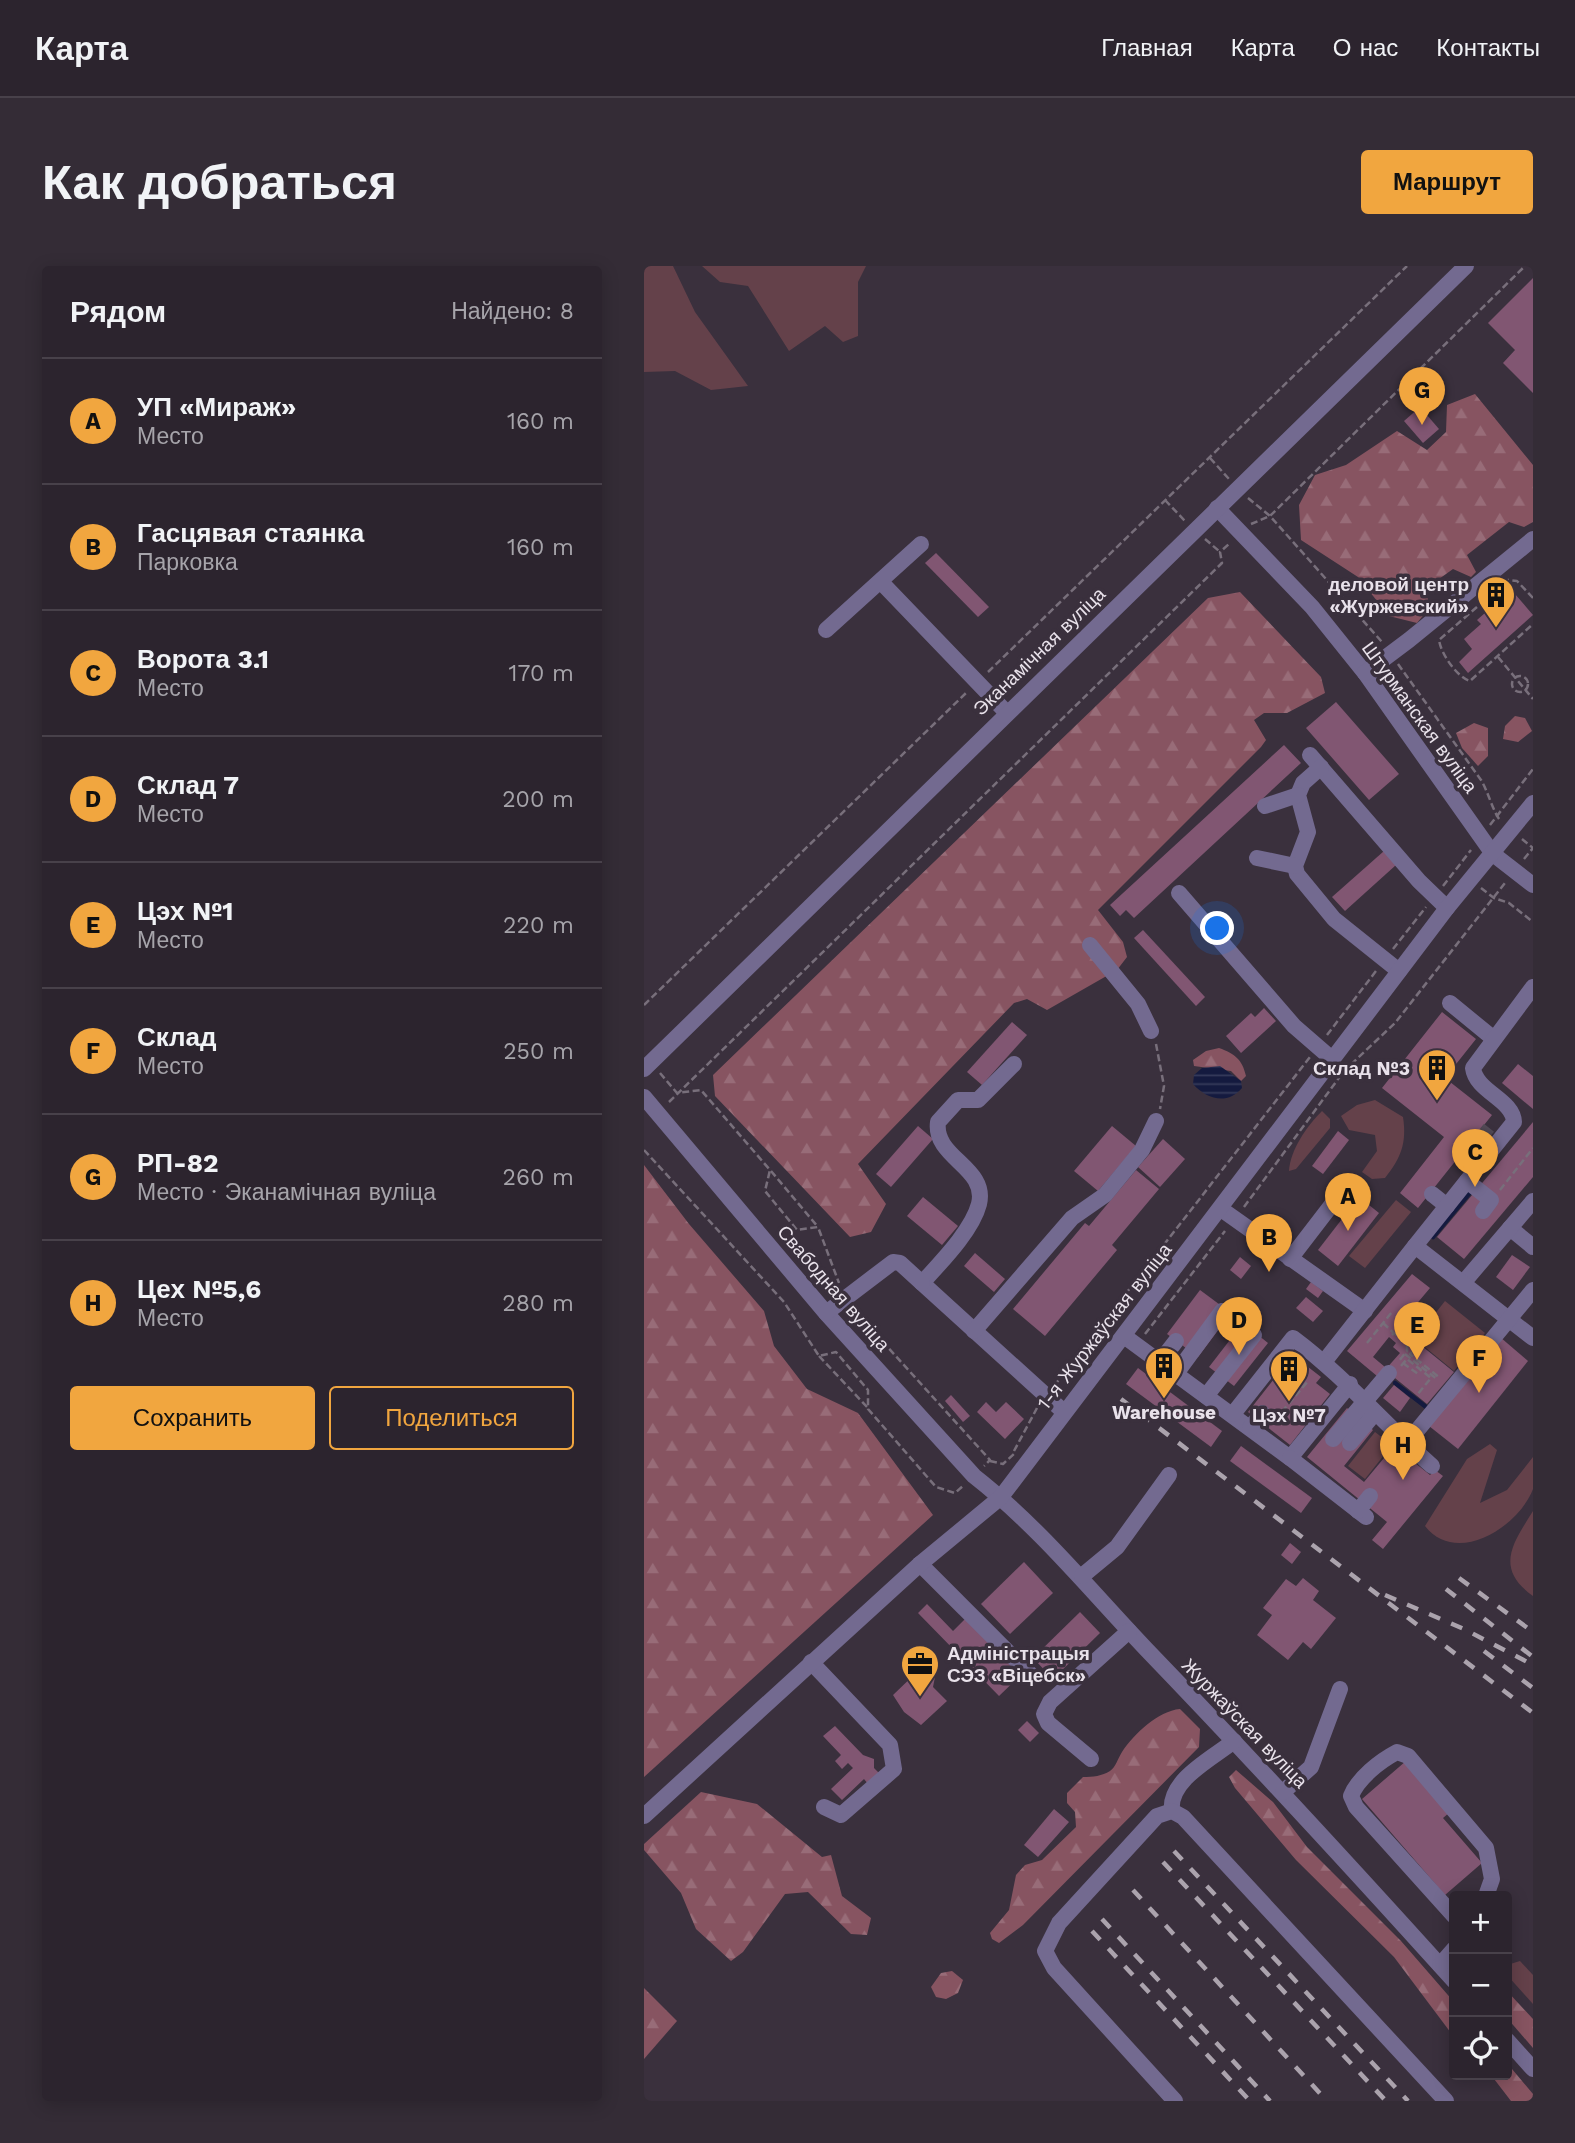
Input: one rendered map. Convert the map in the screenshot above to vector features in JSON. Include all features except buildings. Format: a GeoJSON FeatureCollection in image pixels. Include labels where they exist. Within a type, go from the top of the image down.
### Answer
{"type":"FeatureCollection","features":[{"type":"Feature","properties":{"kind":"street","name":"Эканамічная вуліца"},"geometry":{"type":"LineString","coordinates":[[648,1066],[1006,712],[1466,266]]}},
{"type":"Feature","properties":{"kind":"street","name":"Штурманская вуліца"},"geometry":{"type":"LineString","coordinates":[[1217,508],[1312,607],[1365,673],[1493,854],[1533,885]]}},
{"type":"Feature","properties":{"kind":"street"},"geometry":{"type":"LineString","coordinates":[[1365,673],[1533,539]]}},
{"type":"Feature","properties":{"kind":"street"},"geometry":{"type":"LineString","coordinates":[[826,630],[921,544]]}},
{"type":"Feature","properties":{"kind":"street"},"geometry":{"type":"LineString","coordinates":[[880,582],[1006,712]]}},
{"type":"Feature","properties":{"kind":"street"},"geometry":{"type":"LineString","coordinates":[[1399,971],[1334,919],[1305,886],[1295,866],[1308,832],[1298,795],[1315,761],[1447,908]]}},
{"type":"Feature","properties":{"kind":"street"},"geometry":{"type":"LineString","coordinates":[[1265,806],[1298,795]]}},
{"type":"Feature","properties":{"kind":"street","name":"1-я Журжаўская вуліца"},"geometry":{"type":"LineString","coordinates":[[644,1816],[920,1564],[1001,1497],[1064,1412],[1130,1341],[1221,1209],[1332,1059],[1447,908],[1533,803]]}},
{"type":"Feature","properties":{"kind":"street"},"geometry":{"type":"LineString","coordinates":[[1256,858],[1295,866]]}},
{"type":"Feature","properties":{"kind":"street"},"geometry":{"type":"LineString","coordinates":[[1179,893],[1294,1026],[1332,1059]]}},
{"type":"Feature","properties":{"kind":"street"},"geometry":{"type":"LineString","coordinates":[[1090,944],[1138,1004],[1151,1031]]}},
{"type":"Feature","properties":{"kind":"street"},"geometry":{"type":"LineString","coordinates":[[1324,1362],[1370,1318],[1415,1246],[1467,1181],[1493,1141],[1513,1124],[1514,1116],[1478,1082],[1473,1070],[1533,987]]}},
{"type":"Feature","properties":{"kind":"street"},"geometry":{"type":"LineString","coordinates":[[1450,1003],[1494,1039]]}},
{"type":"Feature","properties":{"kind":"street"},"geometry":{"type":"LineString","coordinates":[[922,1283],[950,1253],[979,1204],[977,1184],[944,1149],[938,1136],[938,1122],[958,1100],[973,1102],[984,1097],[1014,1064]]}},
{"type":"Feature","properties":{"kind":"street","name":"Свабодная вуліца"},"geometry":{"type":"LineString","coordinates":[[644,1097],[826,1313],[974,1476],[1001,1497]]}},
{"type":"Feature","properties":{"kind":"street"},"geometry":{"type":"LineString","coordinates":[[974,1331],[1072,1217],[1105,1195],[1142,1150],[1156,1121]]}},
{"type":"Feature","properties":{"kind":"street"},"geometry":{"type":"LineString","coordinates":[[1467,1181],[1487,1206]]}},
{"type":"Feature","properties":{"kind":"street"},"geometry":{"type":"LineString","coordinates":[[1432,1194],[1447,1206]]}},
{"type":"Feature","properties":{"kind":"street"},"geometry":{"type":"LineString","coordinates":[[1463,1283],[1533,1201]]}},
{"type":"Feature","properties":{"kind":"street"},"geometry":{"type":"LineString","coordinates":[[1290,1259],[1333,1203]]}},
{"type":"Feature","properties":{"kind":"street"},"geometry":{"type":"LineString","coordinates":[[1221,1209],[1370,1318]]}},
{"type":"Feature","properties":{"kind":"street"},"geometry":{"type":"LineString","coordinates":[[1510,1228],[1533,1247]]}},
{"type":"Feature","properties":{"kind":"street"},"geometry":{"type":"LineString","coordinates":[[1415,1246],[1533,1338]]}},
{"type":"Feature","properties":{"kind":"street"},"geometry":{"type":"LineString","coordinates":[[826,1313],[893,1262],[904,1266],[1064,1412]]}},
{"type":"Feature","properties":{"kind":"street"},"geometry":{"type":"LineString","coordinates":[[1406,1444],[1533,1290]]}},
{"type":"Feature","properties":{"kind":"street"},"geometry":{"type":"LineString","coordinates":[[1175,1375],[1223,1311]]}},
{"type":"Feature","properties":{"kind":"street"},"geometry":{"type":"LineString","coordinates":[[1206,1396],[1254,1335]]}},
{"type":"Feature","properties":{"kind":"street"},"geometry":{"type":"LineString","coordinates":[[1233,1415],[1293,1338],[1350,1384],[1406,1444],[1432,1466]]}},
{"type":"Feature","properties":{"kind":"street"},"geometry":{"type":"LineString","coordinates":[[1130,1341],[1256,1432],[1362,1514],[1370,1496]]}},
{"type":"Feature","properties":{"kind":"street"},"geometry":{"type":"LineString","coordinates":[[1159,1363],[1176,1341]]}},
{"type":"Feature","properties":{"kind":"street"},"geometry":{"type":"LineString","coordinates":[[1350,1443],[1389,1373]]}},
{"type":"Feature","properties":{"kind":"street"},"geometry":{"type":"LineString","coordinates":[[1290,1458],[1350,1384]]}},
{"type":"Feature","properties":{"kind":"street"},"geometry":{"type":"LineString","coordinates":[[1333,1439],[1371,1407]]}},
{"type":"Feature","properties":{"kind":"street"},"geometry":{"type":"LineString","coordinates":[[1256,1432],[1262,1413]]}},
{"type":"Feature","properties":{"kind":"street"},"geometry":{"type":"LineString","coordinates":[[1083,1576],[1117,1547],[1168,1475]]}},
{"type":"Feature","properties":{"kind":"street","name":"Журжаўская вуліца"},"geometry":{"type":"LineString","coordinates":[[1001,1497],[1083,1576],[1129,1631],[1283,1793],[1449,1975]]}},
{"type":"Feature","properties":{"kind":"street"},"geometry":{"type":"LineString","coordinates":[[920,1564],[1030,1674]]}},
{"type":"Feature","properties":{"kind":"street"},"geometry":{"type":"LineString","coordinates":[[1091,1759],[1048,1723],[1044,1714],[1050,1702],[1129,1631]]}},
{"type":"Feature","properties":{"kind":"street"},"geometry":{"type":"LineString","coordinates":[[811,1662],[890,1745],[894,1769],[841,1815],[824,1807]]}},
{"type":"Feature","properties":{"kind":"street"},"geometry":{"type":"LineString","coordinates":[[1283,1793],[1311,1767],[1340,1689]]}},
{"type":"Feature","properties":{"kind":"street"},"geometry":{"type":"LineString","coordinates":[[1172,1811],[1173,1793],[1188,1777],[1234,1741]]}},
{"type":"Feature","properties":{"kind":"street"},"geometry":{"type":"LineString","coordinates":[[1449,1910],[1356,1807],[1351,1796],[1355,1787],[1384,1759],[1397,1752],[1408,1756],[1486,1848],[1492,1879],[1488,1891]]}},
{"type":"Feature","properties":{"kind":"street"},"geometry":{"type":"LineString","coordinates":[[1175,2101],[1054,1968],[1045,1951],[1059,1923],[1157,1816],[1172,1811],[1184,1817],[1446,2101]]}},
{"type":"Feature","properties":{"kind":"street"},"geometry":{"type":"LineString","coordinates":[[1440,1965],[1450,1954]]}},
{"type":"Feature","properties":{"kind":"street"},"geometry":{"type":"LineString","coordinates":[[1512,2046],[1533,2069]]}},
{"type":"Feature","properties":{"kind":"path"},"geometry":{"type":"LineString","coordinates":[[644,1005],[1407,266]]}},
{"type":"Feature","properties":{"kind":"path"},"geometry":{"type":"LineString","coordinates":[[658,1114],[1223,563],[1220,552],[1255,520],[1270,516],[1525,266]]}},
{"type":"Feature","properties":{"kind":"path"},"geometry":{"type":"LineString","coordinates":[[1209,458],[1237,488]]}},
{"type":"Feature","properties":{"kind":"path"},"geometry":{"type":"LineString","coordinates":[[1533,598],[1517,581],[1508,580],[1439,640],[1440,649],[1464,679],[1470,681],[1533,624]]}},
{"type":"Feature","properties":{"kind":"path"},"geometry":{"type":"LineString","coordinates":[[1498,657],[1533,699]]}},
{"type":"Feature","properties":{"kind":"path"},"geometry":{"type":"LineString","coordinates":[[1515,678],[1522,676],[1527,680],[1525,690]]}},
{"type":"Feature","properties":{"kind":"path"},"geometry":{"type":"LineString","coordinates":[[1515,678],[1514,688],[1525,690]]}},
{"type":"Feature","properties":{"kind":"path"},"geometry":{"type":"LineString","coordinates":[[1014,1451],[1046,1396],[1533,769]]}},
{"type":"Feature","properties":{"kind":"path"},"geometry":{"type":"LineString","coordinates":[[1130,1341],[1235,1219],[1344,1071],[1395,1023],[1533,848]]}},
{"type":"Feature","properties":{"kind":"path"},"geometry":{"type":"LineString","coordinates":[[1457,868],[1494,898],[1509,902],[1533,922]]}},
{"type":"Feature","properties":{"kind":"path"},"geometry":{"type":"LineString","coordinates":[[1151,1031],[1163,1068],[1163,1102],[1156,1121]]}},
{"type":"Feature","properties":{"kind":"path"},"geometry":{"type":"LineString","coordinates":[[648,1066],[677,1093]]}},
{"type":"Feature","properties":{"kind":"path"},"geometry":{"type":"LineString","coordinates":[[644,1150],[784,1302],[819,1356],[936,1487],[955,1493],[990,1460],[844,1298],[818,1227],[770,1170],[701,1090],[677,1093]]}},
{"type":"Feature","properties":{"kind":"path"},"geometry":{"type":"LineString","coordinates":[[1487,1206],[1533,1147]]}},
{"type":"Feature","properties":{"kind":"path"},"geometry":{"type":"LineString","coordinates":[[770,1170],[765,1191],[797,1230],[818,1227]]}},
{"type":"Feature","properties":{"kind":"path"},"geometry":{"type":"LineString","coordinates":[[1370,1318],[1392,1312]]}},
{"type":"Feature","properties":{"kind":"path"},"geometry":{"type":"LineString","coordinates":[[1370,1318],[1412,1342]]}},
{"type":"Feature","properties":{"kind":"path"},"geometry":{"type":"LineString","coordinates":[[1367,1343],[1370,1318]]}},
{"type":"Feature","properties":{"kind":"path"},"geometry":{"type":"LineString","coordinates":[[1394,1332],[1407,1343],[1406,1352],[1444,1383],[1410,1354],[1419,1344]]}},
{"type":"Feature","properties":{"kind":"path"},"geometry":{"type":"LineString","coordinates":[[819,1356],[836,1352],[868,1390],[868,1409]]}},
{"type":"Feature","properties":{"kind":"path"},"geometry":{"type":"LineString","coordinates":[[1407,1359],[1431,1378],[1417,1395]]}},
{"type":"Feature","properties":{"kind":"path"},"geometry":{"type":"LineString","coordinates":[[1403,1363],[1418,1374]]}},
{"type":"Feature","properties":{"kind":"path"},"geometry":{"type":"LineString","coordinates":[[1256,1432],[1309,1380]]}},
{"type":"Feature","properties":{"kind":"shaded area"},"geometry":{"type":"Polygon","coordinates":[[[644,266],[673,266],[695,312],[748,386],[711,390],[675,371],[644,372],[644,266]]]}},
{"type":"Feature","properties":{"kind":"shaded area"},"geometry":{"type":"Polygon","coordinates":[[[702,266],[866,266],[858,282],[858,336],[843,342],[825,326],[789,351],[748,286],[720,282],[702,266]]]}},
{"type":"Feature","properties":{"kind":"shaded area"},"geometry":{"type":"Polygon","coordinates":[[[1375,1100],[1403,1117],[1404,1135],[1402,1150],[1391,1171],[1385,1178],[1372,1179],[1362,1172],[1377,1151],[1375,1135],[1349,1130],[1341,1116],[1357,1105],[1375,1100]]]}},
{"type":"Feature","properties":{"kind":"shaded area"},"geometry":{"type":"Polygon","coordinates":[[[1322,1111],[1330,1119],[1330,1128],[1296,1169],[1289,1171],[1292,1155],[1300,1139],[1322,1111]]]}},
{"type":"Feature","properties":{"kind":"shaded area"},"geometry":{"type":"Polygon","coordinates":[[[1396,1200],[1411,1212],[1365,1268],[1349,1256],[1396,1200]]]}},
{"type":"Feature","properties":{"kind":"shaded area"},"geometry":{"type":"Polygon","coordinates":[[[1445,1301],[1485,1333],[1454,1371],[1415,1339],[1445,1301]]]}},
{"type":"Feature","properties":{"kind":"shaded area"},"geometry":{"type":"Polygon","coordinates":[[[1375,1432],[1392,1445],[1365,1479],[1348,1466],[1375,1432]]]}},
{"type":"Feature","properties":{"kind":"shaded area"},"geometry":{"type":"Polygon","coordinates":[[[1490,1444],[1497,1450],[1480,1503],[1507,1490],[1533,1457],[1533,1489],[1514,1517],[1485,1537],[1453,1543],[1438,1537],[1425,1526],[1467,1459],[1490,1444]]]}},
{"type":"Feature","properties":{"kind":"shaded area"},"geometry":{"type":"Polygon","coordinates":[[[1533,1511],[1533,1596],[1521,1586],[1514,1575],[1511,1555],[1519,1534],[1533,1511]]]}},
{"type":"Feature","properties":{"kind":"shaded area"},"geometry":{"type":"Polygon","coordinates":[[[1520,1961],[1533,1975],[1533,2004],[1512,1981],[1512,1963],[1520,1961]]]}},
{"type":"Feature","properties":{"kind":"green space"},"geometry":{"type":"Polygon","coordinates":[[[1475,394],[1533,465],[1533,522],[1524,527],[1509,522],[1467,555],[1476,572],[1471,577],[1453,569],[1425,589],[1430,607],[1417,623],[1389,616],[1358,577],[1301,540],[1299,505],[1315,475],[1346,465],[1397,431],[1427,450],[1446,432],[1447,405],[1475,394]]]}},
{"type":"Feature","properties":{"kind":"green space"},"geometry":{"type":"Polygon","coordinates":[[[1240,592],[1321,677],[1325,693],[1287,713],[1264,713],[1254,720],[1266,740],[1261,747],[1098,910],[1123,942],[1127,957],[1117,970],[1047,1010],[1027,999],[1014,1003],[858,1164],[886,1204],[871,1232],[850,1237],[715,1096],[713,1075],[1208,598],[1240,592]]]}},
{"type":"Feature","properties":{"kind":"green space"},"geometry":{"type":"Polygon","coordinates":[[[1515,716],[1525,718],[1532,731],[1518,742],[1503,739],[1505,726],[1515,716]]]}},
{"type":"Feature","properties":{"kind":"green space"},"geometry":{"type":"Polygon","coordinates":[[[1474,723],[1488,728],[1488,756],[1478,766],[1462,748],[1456,733],[1474,723]]]}},
{"type":"Feature","properties":{"kind":"green space"},"geometry":{"type":"Polygon","coordinates":[[[1219,1048],[1240,1061],[1246,1076],[1241,1081],[1231,1071],[1194,1066],[1193,1060],[1206,1051],[1219,1048]]]}},
{"type":"Feature","properties":{"kind":"green space"},"geometry":{"type":"Polygon","coordinates":[[[644,1165],[689,1224],[764,1311],[774,1346],[807,1389],[858,1413],[933,1515],[644,1777],[644,1165]]]}},
{"type":"Feature","properties":{"kind":"green space"},"geometry":{"type":"Polygon","coordinates":[[[1180,1709],[1200,1729],[1199,1747],[1023,1925],[999,1943],[992,1939],[990,1933],[1009,1910],[1016,1875],[1025,1865],[1042,1860],[1076,1827],[1075,1812],[1067,1803],[1067,1793],[1083,1777],[1110,1771],[1140,1731],[1163,1714],[1180,1709]]]}},
{"type":"Feature","properties":{"kind":"green space"},"geometry":{"type":"Polygon","coordinates":[[[1236,1770],[1273,1802],[1307,1847],[1401,1941],[1449,1996],[1449,2030],[1394,1957],[1296,1860],[1235,1788],[1229,1777],[1236,1770]]]}},
{"type":"Feature","properties":{"kind":"green space"},"geometry":{"type":"Polygon","coordinates":[[[701,1792],[757,1804],[822,1857],[831,1855],[842,1896],[871,1918],[867,1935],[851,1934],[808,1892],[785,1894],[743,1952],[731,1961],[696,1929],[681,1893],[644,1850],[644,1844],[701,1792]]]}},
{"type":"Feature","properties":{"kind":"green space"},"geometry":{"type":"Polygon","coordinates":[[[952,1971],[963,1980],[958,1993],[946,1999],[936,1997],[931,1987],[941,1973],[952,1971]]]}},
{"type":"Feature","properties":{"kind":"green space"},"geometry":{"type":"Polygon","coordinates":[[[644,1988],[677,2021],[644,2059],[644,1988]]]}},
{"type":"Feature","properties":{"kind":"green space"},"geometry":{"type":"Polygon","coordinates":[[[1512,1996],[1533,2019],[1533,2048],[1512,2024],[1512,1996]]]}},
{"type":"Feature","properties":{"kind":"green space"},"geometry":{"type":"Polygon","coordinates":[[[1512,2069],[1533,2094],[1533,2101],[1511,2101],[1495,2080],[1512,2080],[1512,2069]]]}},
{"type":"Feature","properties":{"kind":"water"},"geometry":{"type":"Polygon","coordinates":[[[1220,1066],[1241,1081],[1242,1088],[1230,1097],[1211,1097],[1193,1084],[1194,1075],[1202,1068],[1220,1066]]]}},
{"type":"Feature","properties":{"kind":"waterway"},"geometry":{"type":"LineString","coordinates":[[1433,1237],[1472,1190]]}},
{"type":"Feature","properties":{"kind":"waterway"},"geometry":{"type":"LineString","coordinates":[[1395,1383],[1426,1407]]}},
{"type":"Feature","properties":{"kind":"tunnel"},"geometry":{"type":"LineString","coordinates":[[1479,1130],[1489,1138]]}},
{"type":"Feature","properties":{"kind":"railway"},"geometry":{"type":"LineString","coordinates":[[1121,1399],[1533,1713]]}},
{"type":"Feature","properties":{"kind":"railway"},"geometry":{"type":"LineString","coordinates":[[1459,1578],[1533,1632]]}},
{"type":"Feature","properties":{"kind":"railway"},"geometry":{"type":"LineString","coordinates":[[1446,1589],[1533,1657]]}},
{"type":"Feature","properties":{"kind":"railway"},"geometry":{"type":"LineString","coordinates":[[1385,1595],[1464,1629],[1533,1665]]}},
{"type":"Feature","properties":{"kind":"railway"},"geometry":{"type":"LineString","coordinates":[[1484,1651],[1533,1688]]}},
{"type":"Feature","properties":{"kind":"railway"},"geometry":{"type":"LineString","coordinates":[[1174,1851],[1408,2101]]}},
{"type":"Feature","properties":{"kind":"railway"},"geometry":{"type":"LineString","coordinates":[[1163,1862],[1386,2101]]}},
{"type":"Feature","properties":{"kind":"railway"},"geometry":{"type":"LineString","coordinates":[[1133,1890],[1327,2101]]}},
{"type":"Feature","properties":{"kind":"railway"},"geometry":{"type":"LineString","coordinates":[[1102,1919],[1270,2101]]}},
{"type":"Feature","properties":{"kind":"railway"},"geometry":{"type":"LineString","coordinates":[[1092,1931],[1250,2101]]}},
{"type":"Feature","properties":{"kind":"place","name":"РП-82"},"geometry":{"type":"Point","coordinates":[1422,425]}},
{"type":"Feature","properties":{"kind":"place","name":"деловой центр «Журжевский»"},"geometry":{"type":"Point","coordinates":[1496,629]}},
{"type":"Feature","properties":{"kind":"place","name":"Склад №3"},"geometry":{"type":"Point","coordinates":[1437,1102]}},
{"type":"Feature","properties":{"kind":"place","name":"Ворота 3.1"},"geometry":{"type":"Point","coordinates":[1475,1187]}},
{"type":"Feature","properties":{"kind":"place","name":"УП «Мираж»"},"geometry":{"type":"Point","coordinates":[1348,1231]}},
{"type":"Feature","properties":{"kind":"place","name":"Гасцявая стаянка"},"geometry":{"type":"Point","coordinates":[1269,1272]}},
{"type":"Feature","properties":{"kind":"place","name":"Склад 7"},"geometry":{"type":"Point","coordinates":[1239,1355]}},
{"type":"Feature","properties":{"kind":"place","name":"Цэх №1"},"geometry":{"type":"Point","coordinates":[1417,1360]}},
{"type":"Feature","properties":{"kind":"place","name":"Склад"},"geometry":{"type":"Point","coordinates":[1479,1393]}},
{"type":"Feature","properties":{"kind":"place","name":"Warehouse"},"geometry":{"type":"Point","coordinates":[1164,1400]}},
{"type":"Feature","properties":{"kind":"place","name":"Цэх №7"},"geometry":{"type":"Point","coordinates":[1289,1403]}},
{"type":"Feature","properties":{"kind":"place","name":"Цех №5,6"},"geometry":{"type":"Point","coordinates":[1403,1480]}},
{"type":"Feature","properties":{"kind":"place","name":"Адміністрацыя СЭЗ «Віцебск»"},"geometry":{"type":"Point","coordinates":[920,1698]}}]}
